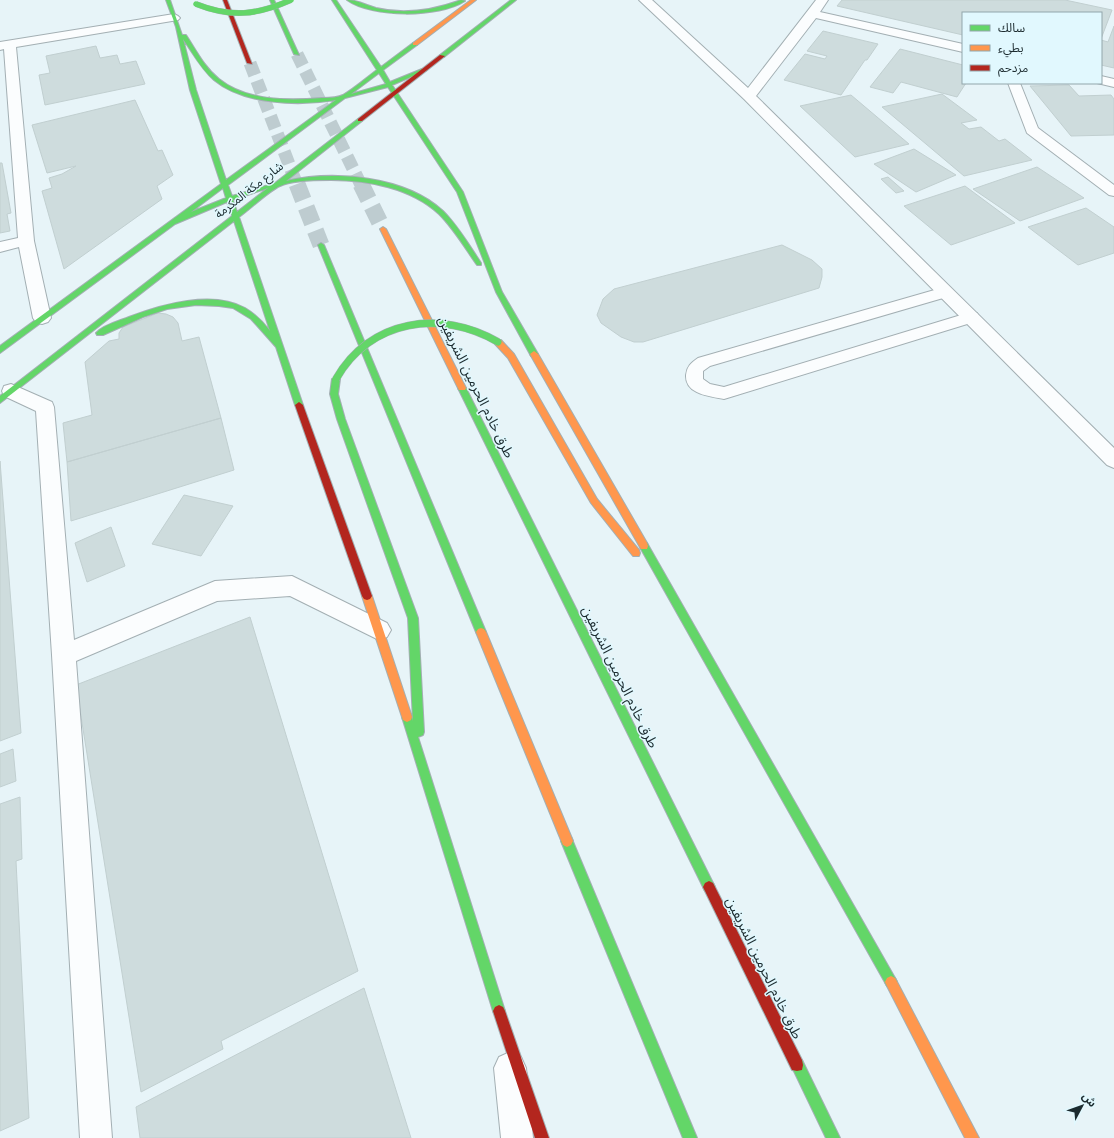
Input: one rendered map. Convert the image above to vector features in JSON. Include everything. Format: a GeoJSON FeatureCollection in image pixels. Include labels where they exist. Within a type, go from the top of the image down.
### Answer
{"type":"FeatureCollection","features":[{"type":"Feature","properties":{"kind":"main road"},"geometry":{"type":"LineString","coordinates":[[168,0],[176,22],[193,90],[278,345],[379,630],[506,1033],[542,1138]]}},
{"type":"Feature","properties":{"kind":"main road"},"geometry":{"type":"LineString","coordinates":[[225,0],[250,63]]}},
{"type":"Feature","properties":{"kind":"main road"},"geometry":{"type":"LineString","coordinates":[[272,0],[297,54]]}},
{"type":"Feature","properties":{"kind":"main road"},"geometry":{"type":"LineString","coordinates":[[194,2],[215,12],[238,13],[269,9],[292,0]]}},
{"type":"Feature","properties":{"kind":"main road"},"geometry":{"type":"LineString","coordinates":[[334,0],[460,192],[500,292]]}},
{"type":"Feature","properties":{"kind":"main road"},"geometry":{"type":"LineString","coordinates":[[349,0],[364,7],[397,12],[445,8],[464,0]]}},
{"type":"Feature","properties":{"kind":"main road","name":"شارع مكة المكرمة"},"geometry":{"type":"LineString","coordinates":[[0,350],[474,0]]}},
{"type":"Feature","properties":{"kind":"main road","name":"شارع مكة المكرمة"},"geometry":{"type":"LineString","coordinates":[[6,396],[278,183],[392,89],[424,70],[514,0]]}},
{"type":"Feature","properties":{"kind":"main road"},"geometry":{"type":"LineString","coordinates":[[176,22],[215,79],[237,92],[268,100],[299,103],[341,98],[392,89]]}},
{"type":"Feature","properties":{"kind":"main road"},"geometry":{"type":"LineString","coordinates":[[170,224],[229,197],[278,183],[317,177],[347,177],[392,186],[412,194],[433,206],[448,219],[500,292],[877,955],[972,1138]]}},
{"type":"Feature","properties":{"kind":"main road","name":"طرق خادم الحرمين الشريفين"},"geometry":{"type":"LineString","coordinates":[[383,229],[833,1138]]}},
{"type":"Feature","properties":{"kind":"main road"},"geometry":{"type":"LineString","coordinates":[[321,245],[690,1138]]}},
{"type":"Feature","properties":{"kind":"main road"},"geometry":{"type":"LineString","coordinates":[[60,353],[151,309],[185,302],[225,304],[245,311],[258,321],[278,345]]}},
{"type":"Feature","properties":{"kind":"main road"},"geometry":{"type":"LineString","coordinates":[[421,765],[413,618],[341,419],[334,394],[336,379],[347,359],[369,341],[397,328],[416,323],[434,321],[483,332],[498,342],[511,356],[594,501],[678,606]]}},
{"type":"Feature","properties":{"kind":"street"},"geometry":{"type":"LineString","coordinates":[[645,0],[749,96],[971,317],[1105,440],[1114,460]]}},
{"type":"Feature","properties":{"kind":"street"},"geometry":{"type":"LineString","coordinates":[[749,96],[813,14],[822,0]]}},
{"type":"Feature","properties":{"kind":"street"},"geometry":{"type":"LineString","coordinates":[[813,14],[962,48]]}},
{"type":"Feature","properties":{"kind":"street"},"geometry":{"type":"LineString","coordinates":[[42,318],[26,241],[5,45],[176,22]]}},
{"type":"Feature","properties":{"kind":"street"},"geometry":{"type":"LineString","coordinates":[[1102,80],[1114,83]]}},
{"type":"Feature","properties":{"kind":"street"},"geometry":{"type":"LineString","coordinates":[[1014,84],[1032,130],[1114,192]]}},
{"type":"Feature","properties":{"kind":"street"},"geometry":{"type":"LineString","coordinates":[[0,247],[26,241]]}},
{"type":"Feature","properties":{"kind":"street"},"geometry":{"type":"LineString","coordinates":[[6,396],[45,407],[64,655],[96,1138]]}},
{"type":"Feature","properties":{"kind":"street"},"geometry":{"type":"LineString","coordinates":[[64,655],[215,591],[292,586],[379,630]]}},
{"type":"Feature","properties":{"kind":"street"},"geometry":{"type":"LineString","coordinates":[[506,1033],[517,1138]]}},
{"type":"Feature","properties":{"kind":"lane"},"geometry":{"type":"LineString","coordinates":[[945,292],[704,362],[695,369],[694,382],[705,389],[724,393],[971,317]]}},
{"type":"Feature","properties":{"kind":"building"},"geometry":{"type":"Polygon","coordinates":[[[842,0],[1065,0],[1112,10],[1102,36],[1102,12],[962,12],[962,35],[837,6],[842,0]]]}},
{"type":"Feature","properties":{"kind":"building"},"geometry":{"type":"Polygon","coordinates":[[[1114,26],[1114,68],[1102,65],[1102,40],[1108,42],[1114,26]]]}},
{"type":"Feature","properties":{"kind":"building"},"geometry":{"type":"Polygon","coordinates":[[[823,31],[878,44],[841,95],[784,80],[805,54],[825,59],[827,56],[807,51],[823,31]]]}},
{"type":"Feature","properties":{"kind":"building"},"geometry":{"type":"Polygon","coordinates":[[[96,46],[100,58],[117,55],[120,64],[136,61],[145,84],[45,105],[39,75],[50,73],[46,56],[96,46]]]}},
{"type":"Feature","properties":{"kind":"building"},"geometry":{"type":"Polygon","coordinates":[[[900,49],[962,65],[962,84],[965,84],[957,97],[901,82],[893,93],[870,87],[900,49]]]}},
{"type":"Feature","properties":{"kind":"building"},"geometry":{"type":"Polygon","coordinates":[[[1069,85],[1079,96],[1111,95],[1114,99],[1114,135],[1071,136],[1030,86],[1069,85]]]}},
{"type":"Feature","properties":{"kind":"building"},"geometry":{"type":"Polygon","coordinates":[[[942,94],[977,120],[961,123],[969,129],[981,127],[999,141],[1005,139],[1032,160],[964,176],[882,107],[942,94]]]}},
{"type":"Feature","properties":{"kind":"building"},"geometry":{"type":"Polygon","coordinates":[[[851,95],[909,144],[855,157],[800,106],[851,95]]]}},
{"type":"Feature","properties":{"kind":"building"},"geometry":{"type":"Polygon","coordinates":[[[135,100],[158,151],[162,150],[173,175],[157,186],[162,199],[64,269],[42,191],[52,188],[49,178],[62,174],[76,166],[47,173],[32,125],[135,100]]]}},
{"type":"Feature","properties":{"kind":"building"},"geometry":{"type":"Polygon","coordinates":[[[914,149],[956,175],[916,192],[874,164],[914,149]]]}},
{"type":"Feature","properties":{"kind":"building"},"geometry":{"type":"Polygon","coordinates":[[[0,163],[2,163],[11,213],[7,214],[10,231],[0,233],[0,163]]]}},
{"type":"Feature","properties":{"kind":"building"},"geometry":{"type":"Polygon","coordinates":[[[1037,167],[1084,198],[1020,221],[973,189],[1037,167]]]}},
{"type":"Feature","properties":{"kind":"building"},"geometry":{"type":"Polygon","coordinates":[[[888,177],[904,191],[896,193],[881,179],[888,177]]]}},
{"type":"Feature","properties":{"kind":"building"},"geometry":{"type":"Polygon","coordinates":[[[965,186],[1015,223],[951,245],[904,206],[965,186]]]}},
{"type":"Feature","properties":{"kind":"building"},"geometry":{"type":"Polygon","coordinates":[[[1086,208],[1114,227],[1114,253],[1078,265],[1028,227],[1086,208]]]}},
{"type":"Feature","properties":{"kind":"building"},"geometry":{"type":"Polygon","coordinates":[[[782,245],[812,260],[822,269],[822,277],[819,288],[643,342],[634,342],[621,337],[601,323],[597,315],[603,299],[614,289],[782,245]]]}},
{"type":"Feature","properties":{"kind":"building"},"geometry":{"type":"Polygon","coordinates":[[[158,313],[173,317],[178,323],[182,341],[199,337],[221,418],[67,462],[63,423],[92,415],[85,362],[109,341],[119,339],[119,333],[123,327],[158,313]]]}},
{"type":"Feature","properties":{"kind":"building"},"geometry":{"type":"Polygon","coordinates":[[[221,418],[234,470],[71,521],[67,462],[221,418]]]}},
{"type":"Feature","properties":{"kind":"building"},"geometry":{"type":"Polygon","coordinates":[[[0,461],[21,733],[0,741],[0,461]]]}},
{"type":"Feature","properties":{"kind":"building"},"geometry":{"type":"Polygon","coordinates":[[[184,495],[233,506],[201,556],[152,544],[184,495]]]}},
{"type":"Feature","properties":{"kind":"building"},"geometry":{"type":"Polygon","coordinates":[[[111,527],[125,566],[87,582],[75,543],[111,527]]]}},
{"type":"Feature","properties":{"kind":"building"},"geometry":{"type":"Polygon","coordinates":[[[250,617],[358,971],[221,1041],[223,1049],[141,1092],[76,685],[250,617]]]}},
{"type":"Feature","properties":{"kind":"building"},"geometry":{"type":"Polygon","coordinates":[[[13,749],[16,781],[0,787],[0,754],[13,749]]]}},
{"type":"Feature","properties":{"kind":"building"},"geometry":{"type":"Polygon","coordinates":[[[20,797],[22,859],[16,861],[29,1118],[0,1131],[0,804],[20,797]]]}},
{"type":"Feature","properties":{"kind":"building"},"geometry":{"type":"Polygon","coordinates":[[[364,988],[411,1138],[140,1138],[136,1107],[364,988]]]}},
{"type":"Feature","properties":{"kind":"tunnel"},"geometry":{"type":"LineString","coordinates":[[297,54],[361,185]]}},
{"type":"Feature","properties":{"kind":"tunnel"},"geometry":{"type":"LineString","coordinates":[[250,63],[297,185]]}},
{"type":"Feature","properties":{"kind":"tunnel"},"geometry":{"type":"LineString","coordinates":[[297,184],[321,245]]}},
{"type":"Feature","properties":{"kind":"tunnel"},"geometry":{"type":"LineString","coordinates":[[361,184],[383,229]]}},
{"type":"Feature","properties":{"kind":"traffic: fast"},"geometry":{"type":"LineString","coordinates":[[168,0],[178,27],[193,90],[299,405]]}},
{"type":"Feature","properties":{"kind":"traffic: fast"},"geometry":{"type":"LineString","coordinates":[[272,0],[297,54]]}},
{"type":"Feature","properties":{"kind":"traffic: fast"},"geometry":{"type":"LineString","coordinates":[[196,4],[220,12],[244,13],[268,9],[291,0]]}},
{"type":"Feature","properties":{"kind":"traffic: fast"},"geometry":{"type":"LineString","coordinates":[[334,0],[460,192],[499,292],[534,354]]}},
{"type":"Feature","properties":{"kind":"traffic: fast"},"geometry":{"type":"LineString","coordinates":[[349,0],[363,6],[391,12],[420,12],[435,10],[463,1]]}},
{"type":"Feature","properties":{"kind":"traffic: fast"},"geometry":{"type":"LineString","coordinates":[[442,56],[514,0]]}},
{"type":"Feature","properties":{"kind":"traffic: fast"},"geometry":{"type":"LineString","coordinates":[[184,36],[203,65],[212,76],[222,84],[241,92],[268,99],[309,101],[348,96],[386,85],[424,70]]}},
{"type":"Feature","properties":{"kind":"traffic: fast"},"geometry":{"type":"LineString","coordinates":[[0,350],[415,44]]}},
{"type":"Feature","properties":{"kind":"traffic: fast"},"geometry":{"type":"LineString","coordinates":[[0,400],[360,120]]}},
{"type":"Feature","properties":{"kind":"traffic: fast"},"geometry":{"type":"LineString","coordinates":[[170,224],[242,194],[291,181],[316,178],[342,178],[369,181],[403,190],[434,207],[453,226],[479,264]]}},
{"type":"Feature","properties":{"kind":"traffic: fast"},"geometry":{"type":"LineString","coordinates":[[321,245],[481,632]]}},
{"type":"Feature","properties":{"kind":"traffic: fast"},"geometry":{"type":"LineString","coordinates":[[100,333],[154,310],[181,304],[215,303],[239,308],[248,313],[262,326],[278,345]]}},
{"type":"Feature","properties":{"kind":"traffic: fast"},"geometry":{"type":"LineString","coordinates":[[336,379],[346,364],[362,347],[376,337],[392,330],[408,326],[425,323],[459,326],[479,332],[498,342]]}},
{"type":"Feature","properties":{"kind":"traffic: fast"},"geometry":{"type":"LineString","coordinates":[[336,379],[334,394],[341,419],[413,618],[419,732]]}},
{"type":"Feature","properties":{"kind":"traffic: fast"},"geometry":{"type":"LineString","coordinates":[[462,388],[709,887]]}},
{"type":"Feature","properties":{"kind":"traffic: fast"},"geometry":{"type":"LineString","coordinates":[[644,546],[891,982]]}},
{"type":"Feature","properties":{"kind":"traffic: fast"},"geometry":{"type":"LineString","coordinates":[[407,717],[499,1011]]}},
{"type":"Feature","properties":{"kind":"traffic: fast"},"geometry":{"type":"LineString","coordinates":[[567,841],[690,1138]]}},
{"type":"Feature","properties":{"kind":"traffic: fast"},"geometry":{"type":"LineString","coordinates":[[797,1065],[833,1138]]}},
{"type":"Feature","properties":{"kind":"traffic: slow"},"geometry":{"type":"LineString","coordinates":[[415,44],[474,0]]}},
{"type":"Feature","properties":{"kind":"traffic: slow"},"geometry":{"type":"LineString","coordinates":[[383,229],[462,388]]}},
{"type":"Feature","properties":{"kind":"traffic: slow"},"geometry":{"type":"LineString","coordinates":[[498,342],[511,356],[594,501],[636,553]]}},
{"type":"Feature","properties":{"kind":"traffic: slow"},"geometry":{"type":"LineString","coordinates":[[534,354],[644,546]]}},
{"type":"Feature","properties":{"kind":"traffic: slow"},"geometry":{"type":"LineString","coordinates":[[367,596],[407,717]]}},
{"type":"Feature","properties":{"kind":"traffic: slow"},"geometry":{"type":"LineString","coordinates":[[481,632],[567,841]]}},
{"type":"Feature","properties":{"kind":"traffic: slow"},"geometry":{"type":"LineString","coordinates":[[891,982],[972,1138]]}},
{"type":"Feature","properties":{"kind":"traffic: jam"},"geometry":{"type":"LineString","coordinates":[[225,0],[250,63]]}},
{"type":"Feature","properties":{"kind":"traffic: jam"},"geometry":{"type":"LineString","coordinates":[[360,120],[442,56]]}},
{"type":"Feature","properties":{"kind":"traffic: jam"},"geometry":{"type":"LineString","coordinates":[[299,405],[367,596]]}},
{"type":"Feature","properties":{"kind":"traffic: jam"},"geometry":{"type":"LineString","coordinates":[[709,887],[797,1065]]}},
{"type":"Feature","properties":{"kind":"traffic: jam"},"geometry":{"type":"LineString","coordinates":[[499,1011],[542,1138]]}}]}
